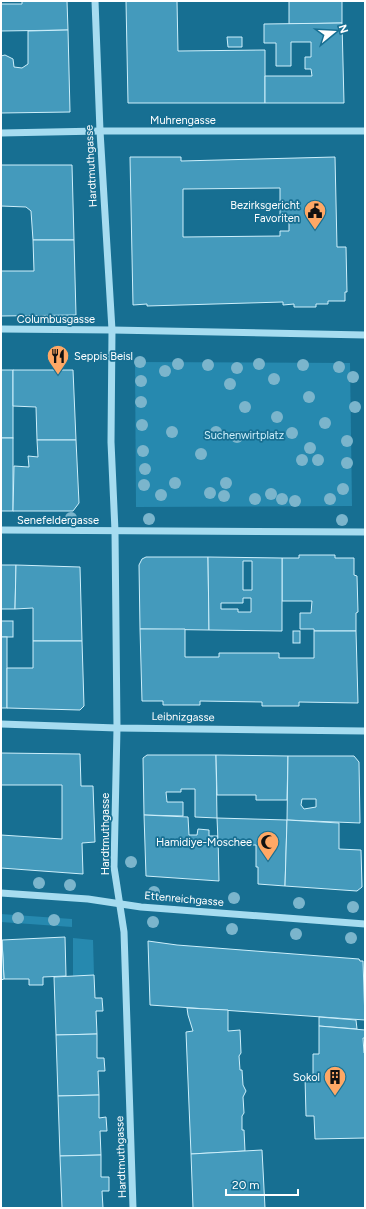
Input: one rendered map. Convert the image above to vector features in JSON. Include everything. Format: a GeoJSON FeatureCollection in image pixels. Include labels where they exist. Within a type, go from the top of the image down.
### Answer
{"type":"FeatureCollection","features":[{"type":"Feature","properties":{"kind":"street","name":"Hardtmuthgasse"},"geometry":{"type":"LineString","coordinates":[[96,1],[100,131],[112,330]]}},
{"type":"Feature","properties":{"kind":"street","name":"Muhrengasse"},"geometry":{"type":"LineString","coordinates":[[1,133],[100,131],[365,131]]}},
{"type":"Feature","properties":{"kind":"street","name":"Columbusgasse"},"geometry":{"type":"LineString","coordinates":[[1,329],[112,330]]}},
{"type":"Feature","properties":{"kind":"street"},"geometry":{"type":"LineString","coordinates":[[365,335],[112,330],[111,442],[115,531],[365,532]]}},
{"type":"Feature","properties":{"kind":"street","name":"Senefeldergasse"},"geometry":{"type":"LineString","coordinates":[[1,530],[115,531]]}},
{"type":"Feature","properties":{"kind":"street","name":"Hardtmuthgasse"},"geometry":{"type":"LineString","coordinates":[[115,531],[117,728],[114,867],[124,932],[134,1208]]}},
{"type":"Feature","properties":{"kind":"street","name":"Leibnizgasse"},"geometry":{"type":"LineString","coordinates":[[1,724],[117,728],[365,731]]}},
{"type":"Feature","properties":{"kind":"street","name":"Ettenreichgasse"},"geometry":{"type":"LineString","coordinates":[[1,893],[88,899],[141,907],[365,924]]}},
{"type":"Feature","properties":{"kind":"green space","name":"Suchenwirtplatz"},"geometry":{"type":"Polygon","coordinates":[[[135,362],[350,363],[352,506],[136,507],[135,362]]]}},
{"type":"Feature","properties":{"kind":"green space"},"geometry":{"type":"Polygon","coordinates":[[[1,914],[72,919],[72,927],[1,922],[1,914]]]}},
{"type":"Feature","properties":{"kind":"green space"},"geometry":{"type":"Polygon","coordinates":[[[73,938],[93,940],[94,975],[73,976],[73,938]]]}},
{"type":"Feature","properties":{"kind":"building"},"geometry":{"type":"Polygon","coordinates":[[[22,1],[67,1],[68,30],[1,31],[1,4],[22,4],[22,1]]]}},
{"type":"Feature","properties":{"kind":"building"},"geometry":{"type":"Polygon","coordinates":[[[126,1],[177,1],[178,51],[265,50],[265,103],[128,103],[126,1]]]}},
{"type":"Feature","properties":{"kind":"building"},"geometry":{"type":"Polygon","coordinates":[[[289,1],[342,1],[342,23],[289,24],[289,1]]]}},
{"type":"Feature","properties":{"kind":"building"},"geometry":{"type":"Polygon","coordinates":[[[342,23],[344,103],[265,103],[265,76],[312,76],[311,69],[305,69],[305,57],[311,57],[311,42],[291,42],[291,66],[276,66],[276,43],[264,43],[264,24],[342,23]]]}},
{"type":"Feature","properties":{"kind":"building"},"geometry":{"type":"Polygon","coordinates":[[[68,30],[70,112],[1,113],[1,56],[5,55],[13,59],[14,67],[22,68],[28,64],[28,31],[68,30]]]}},
{"type":"Feature","properties":{"kind":"building"},"geometry":{"type":"Polygon","coordinates":[[[227,37],[242,37],[242,47],[228,47],[227,37]]]}},
{"type":"Feature","properties":{"kind":"building"},"geometry":{"type":"Polygon","coordinates":[[[130,157],[181,157],[181,161],[335,157],[337,247],[346,247],[347,292],[345,292],[345,301],[328,301],[328,304],[316,304],[316,307],[294,307],[294,304],[283,305],[283,302],[147,306],[147,304],[133,305],[130,157]],[[280,188],[183,189],[183,237],[280,236],[280,231],[289,231],[289,217],[280,217],[280,188]]]}},
{"type":"Feature","properties":{"kind":"building"},"geometry":{"type":"Polygon","coordinates":[[[1,165],[72,165],[74,240],[33,240],[31,211],[26,207],[1,206],[1,165]]]}},
{"type":"Feature","properties":{"kind":"building"},"geometry":{"type":"Polygon","coordinates":[[[33,240],[74,240],[76,315],[1,316],[1,271],[34,271],[33,240]]]}},
{"type":"Feature","properties":{"kind":"building"},"geometry":{"type":"Polygon","coordinates":[[[1,370],[13,370],[13,438],[1,438],[1,370]]]}},
{"type":"Feature","properties":{"kind":"building"},"geometry":{"type":"Polygon","coordinates":[[[13,370],[73,370],[76,440],[37,440],[36,407],[13,406],[13,370]]]}},
{"type":"Feature","properties":{"kind":"building"},"geometry":{"type":"Polygon","coordinates":[[[1,438],[13,438],[13,511],[1,511],[1,438]]]}},
{"type":"Feature","properties":{"kind":"building"},"geometry":{"type":"Polygon","coordinates":[[[37,440],[76,440],[79,503],[73,511],[13,511],[14,466],[29,467],[28,456],[38,457],[37,440]]]}},
{"type":"Feature","properties":{"kind":"building"},"geometry":{"type":"Polygon","coordinates":[[[299,555],[335,555],[335,558],[354,558],[354,575],[357,576],[358,612],[356,613],[356,631],[314,631],[314,629],[300,629],[300,613],[311,613],[312,601],[282,601],[282,558],[299,558],[299,555]]]}},
{"type":"Feature","properties":{"kind":"building"},"geometry":{"type":"Polygon","coordinates":[[[146,557],[208,557],[209,630],[140,629],[139,565],[142,559],[146,557]]]}},
{"type":"Feature","properties":{"kind":"building"},"geometry":{"type":"Polygon","coordinates":[[[208,557],[282,558],[282,631],[209,630],[208,557]],[[243,561],[243,590],[252,590],[252,561],[243,561]],[[243,598],[243,603],[221,603],[221,609],[238,609],[238,612],[251,612],[251,598],[243,598]]]}},
{"type":"Feature","properties":{"kind":"building"},"geometry":{"type":"Polygon","coordinates":[[[1,565],[16,565],[15,609],[1,609],[1,565]]]}},
{"type":"Feature","properties":{"kind":"building"},"geometry":{"type":"Polygon","coordinates":[[[16,565],[80,567],[82,641],[33,641],[33,608],[15,609],[16,565]]]}},
{"type":"Feature","properties":{"kind":"building"},"geometry":{"type":"Polygon","coordinates":[[[1,621],[13,621],[13,637],[1,637],[1,621]]]}},
{"type":"Feature","properties":{"kind":"building"},"geometry":{"type":"Polygon","coordinates":[[[140,629],[185,629],[185,657],[219,657],[219,653],[279,653],[279,658],[314,658],[314,631],[356,631],[358,703],[299,702],[299,706],[262,706],[262,702],[200,701],[200,705],[163,705],[163,701],[142,701],[140,629]]]}},
{"type":"Feature","properties":{"kind":"building"},"geometry":{"type":"Polygon","coordinates":[[[293,631],[300,631],[300,643],[293,643],[293,631]]]}},
{"type":"Feature","properties":{"kind":"building"},"geometry":{"type":"Polygon","coordinates":[[[1,637],[7,637],[7,708],[1,708],[1,637]]]}},
{"type":"Feature","properties":{"kind":"building"},"geometry":{"type":"Polygon","coordinates":[[[33,641],[82,641],[84,706],[80,710],[7,708],[7,668],[33,668],[33,641]]]}},
{"type":"Feature","properties":{"kind":"building"},"geometry":{"type":"Polygon","coordinates":[[[1,753],[80,754],[81,786],[93,786],[95,842],[82,843],[83,874],[1,868],[1,835],[62,839],[62,785],[1,785],[1,753]]]}},
{"type":"Feature","properties":{"kind":"building"},"geometry":{"type":"Polygon","coordinates":[[[147,755],[216,755],[217,818],[195,817],[195,789],[181,789],[181,792],[166,792],[167,802],[183,802],[183,816],[144,815],[143,758],[147,755]]]}},
{"type":"Feature","properties":{"kind":"building"},"geometry":{"type":"Polygon","coordinates":[[[216,755],[288,756],[287,800],[256,800],[256,795],[217,795],[216,755]]]}},
{"type":"Feature","properties":{"kind":"building"},"geometry":{"type":"Polygon","coordinates":[[[288,756],[354,756],[359,762],[360,823],[287,820],[288,756]],[[302,799],[301,805],[304,809],[316,807],[316,799],[302,799]]]}},
{"type":"Feature","properties":{"kind":"building"},"geometry":{"type":"Polygon","coordinates":[[[144,815],[188,817],[189,835],[197,835],[198,829],[209,830],[209,836],[218,836],[219,881],[146,876],[144,815]]]}},
{"type":"Feature","properties":{"kind":"building"},"geometry":{"type":"Polygon","coordinates":[[[217,818],[287,820],[285,886],[258,884],[256,845],[242,845],[243,841],[218,841],[217,818]]]}},
{"type":"Feature","properties":{"kind":"building"},"geometry":{"type":"Polygon","coordinates":[[[287,820],[339,823],[339,849],[361,850],[362,887],[357,891],[285,886],[287,820]]]}},
{"type":"Feature","properties":{"kind":"building"},"geometry":{"type":"Polygon","coordinates":[[[65,937],[66,976],[43,977],[43,985],[29,985],[29,979],[4,979],[2,940],[65,937]]]}},
{"type":"Feature","properties":{"kind":"building"},"geometry":{"type":"Polygon","coordinates":[[[1,940],[4,979],[1,980],[1,940]]]}},
{"type":"Feature","properties":{"kind":"building"},"geometry":{"type":"Polygon","coordinates":[[[148,941],[177,945],[359,959],[360,961],[363,961],[365,1020],[150,1005],[148,941]]]}},
{"type":"Feature","properties":{"kind":"building"},"geometry":{"type":"Polygon","coordinates":[[[94,975],[95,998],[102,998],[103,1011],[96,1011],[97,1034],[56,1035],[54,977],[94,975]]]}},
{"type":"Feature","properties":{"kind":"building"},"geometry":{"type":"Polygon","coordinates":[[[187,1008],[228,1010],[228,1031],[240,1030],[240,1070],[242,1070],[243,1085],[246,1091],[243,1097],[244,1113],[242,1116],[245,1151],[191,1154],[186,1032],[193,1031],[187,1008]]]}},
{"type":"Feature","properties":{"kind":"building"},"geometry":{"type":"Polygon","coordinates":[[[319,1017],[356,1020],[357,1029],[319,1026],[319,1017]]]}},
{"type":"Feature","properties":{"kind":"building","name":"Sokol"},"geometry":{"type":"Polygon","coordinates":[[[319,1026],[365,1030],[365,1038],[363,1038],[365,1053],[365,1138],[315,1139],[314,1116],[306,1116],[305,1077],[313,1077],[313,1054],[319,1054],[319,1026]]]}},
{"type":"Feature","properties":{"kind":"building"},"geometry":{"type":"Polygon","coordinates":[[[97,1034],[97,1058],[104,1058],[105,1071],[98,1071],[99,1095],[58,1096],[56,1035],[97,1034]]]}},
{"type":"Feature","properties":{"kind":"building"},"geometry":{"type":"Polygon","coordinates":[[[99,1095],[99,1118],[106,1117],[107,1131],[100,1131],[101,1155],[60,1156],[58,1096],[99,1095]]]}},
{"type":"Feature","properties":{"kind":"building"},"geometry":{"type":"Polygon","coordinates":[[[262,1150],[265,1208],[193,1208],[191,1154],[262,1150]]]}},
{"type":"Feature","properties":{"kind":"building"},"geometry":{"type":"Polygon","coordinates":[[[101,1155],[101,1177],[109,1177],[109,1191],[102,1191],[103,1208],[62,1208],[60,1156],[101,1155]]]}},
{"type":"Feature","properties":{"kind":"place","name":"Bezirksgericht Favoriten"},"geometry":{"type":"Point","coordinates":[315,230]}},
{"type":"Feature","properties":{"kind":"place","name":"Seppis Beisl"},"geometry":{"type":"Point","coordinates":[58,376]}},
{"type":"Feature","properties":{"kind":"place","name":"Hamidiye-Moschee"},"geometry":{"type":"Point","coordinates":[268,862]}},
{"type":"Feature","properties":{"kind":"place","name":"Sokol"},"geometry":{"type":"Point","coordinates":[335,1096]}}]}
